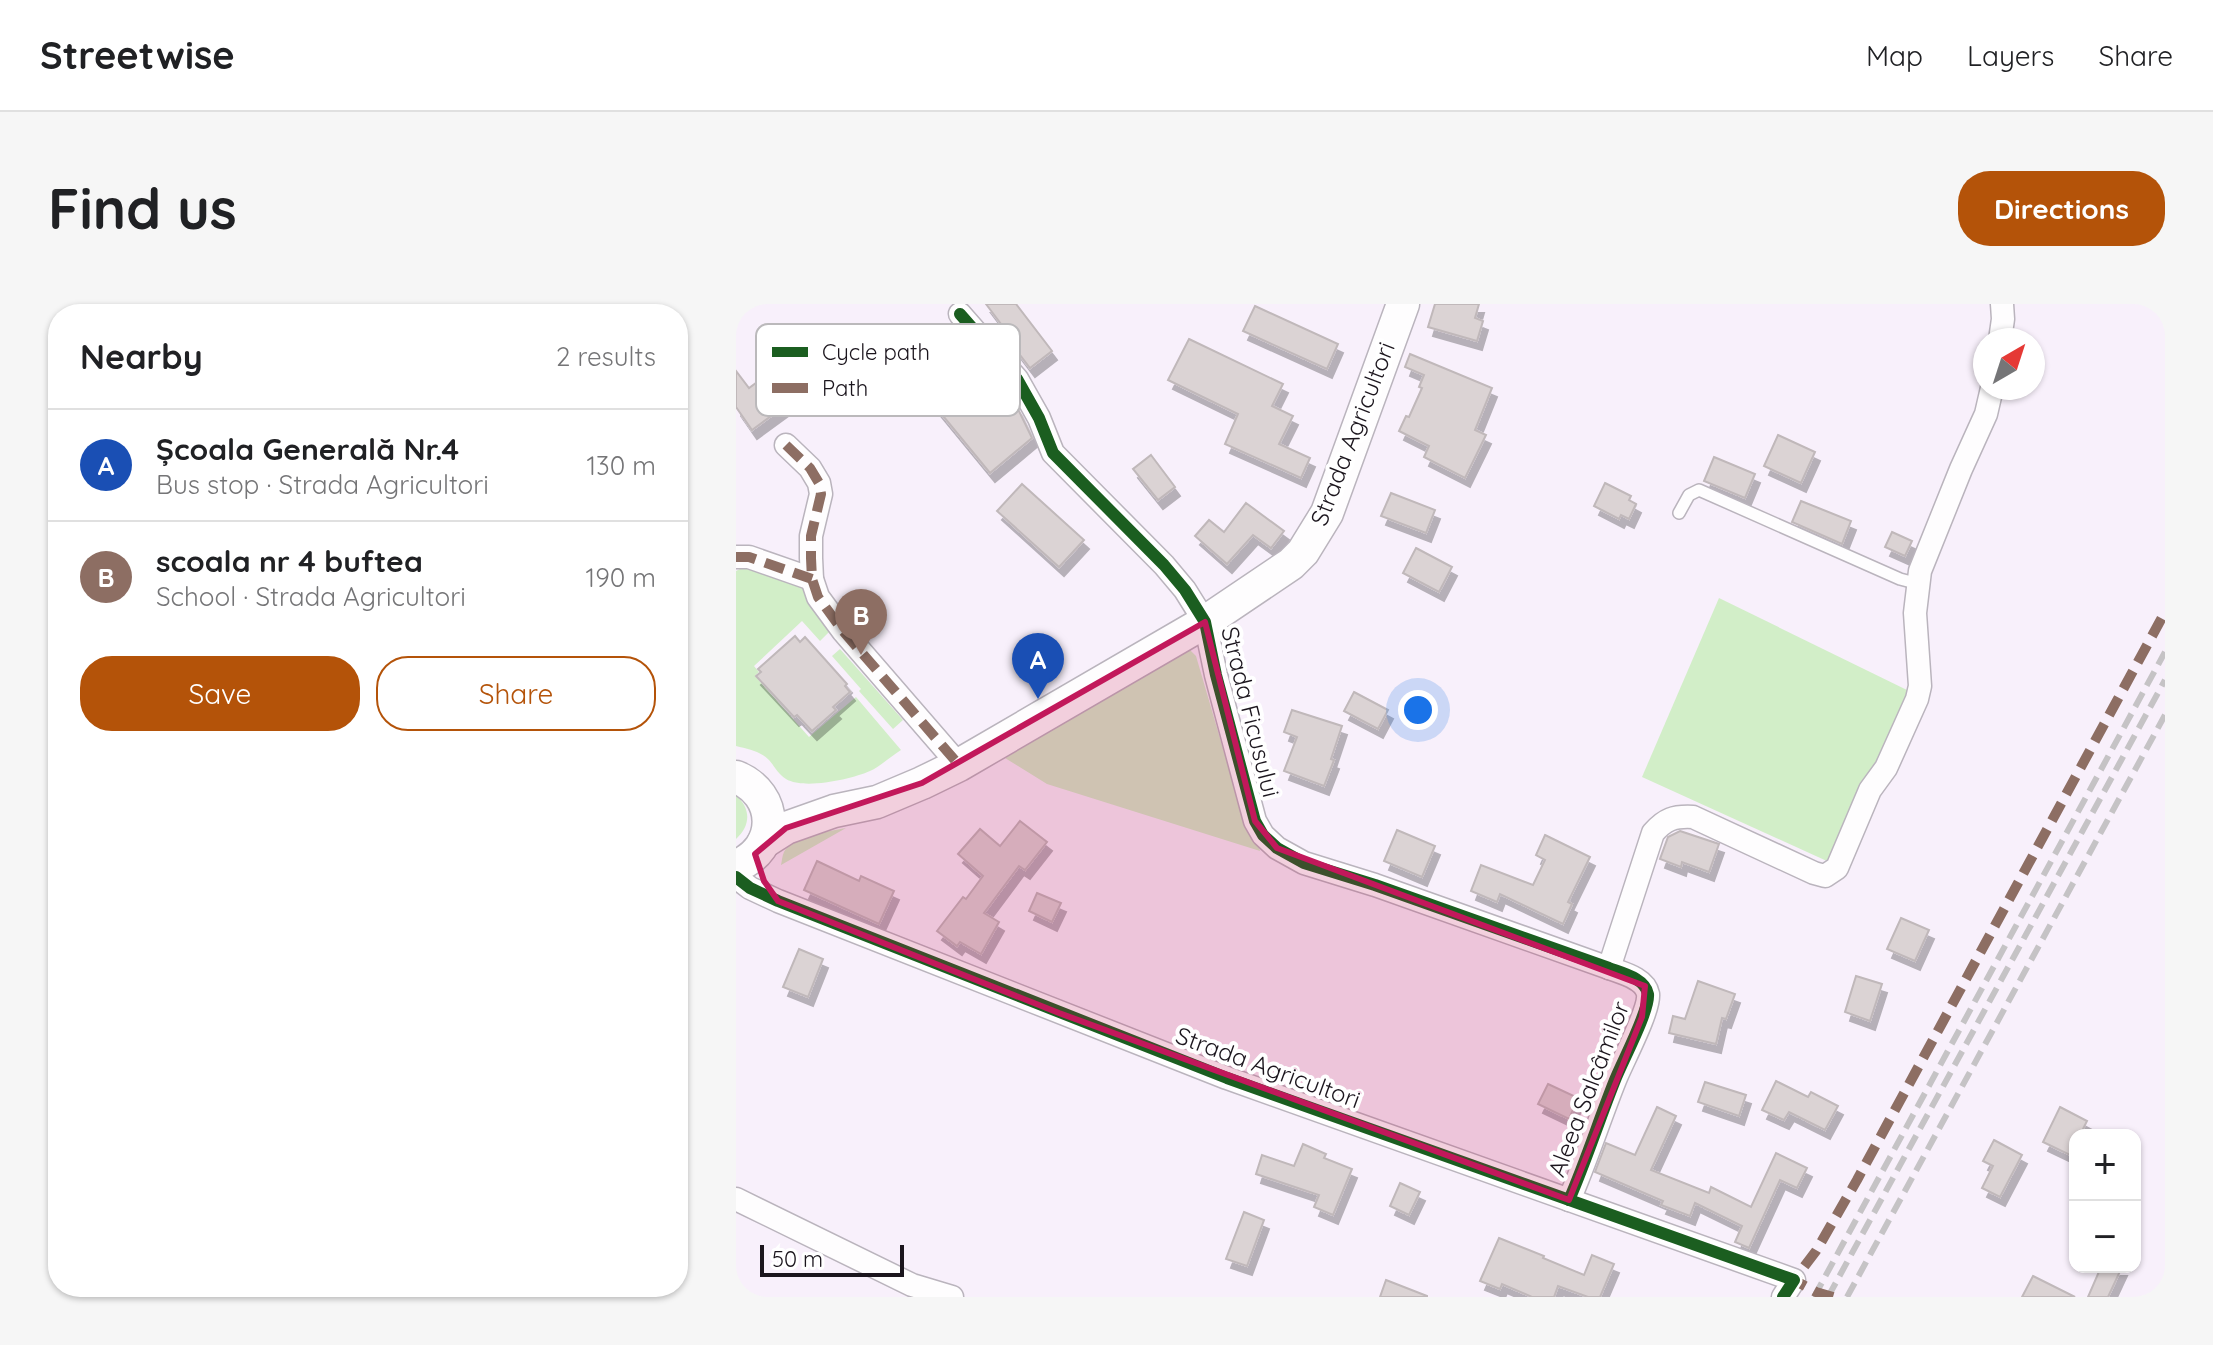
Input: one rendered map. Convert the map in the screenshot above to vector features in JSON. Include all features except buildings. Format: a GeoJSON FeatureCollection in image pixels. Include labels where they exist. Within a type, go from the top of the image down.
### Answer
{"type":"FeatureCollection","features":[{"type":"Feature","properties":{"kind":"main road","name":"Strada Agricultori"},"geometry":{"type":"LineString","coordinates":[[748,860],[786,828],[834,811],[877,802],[959,765],[1205,622],[1291,564],[1320,527],[1339,483],[1403,304]]}},
{"type":"Feature","properties":{"kind":"main road"},"geometry":{"type":"LineString","coordinates":[[736,777],[751,785],[764,800],[769,819],[768,830],[748,860]]}},
{"type":"Feature","properties":{"kind":"main road","name":"Strada Agricultori"},"geometry":{"type":"LineString","coordinates":[[764,800],[834,811]]}},
{"type":"Feature","properties":{"kind":"street"},"geometry":{"type":"LineString","coordinates":[[2002,304],[2002,328]]}},
{"type":"Feature","properties":{"kind":"street","name":"Strada Ficusului"},"geometry":{"type":"LineString","coordinates":[[960,314],[969,324]]}},
{"type":"Feature","properties":{"kind":"street","name":"Strada Ficusului"},"geometry":{"type":"LineString","coordinates":[[1020,384],[1039,418],[1053,453],[1164,565],[1185,590],[1205,622],[1255,821],[1263,835],[1277,848],[1304,863],[1609,968]]}},
{"type":"Feature","properties":{"kind":"street","name":"Aleea Salcâmilor"},"geometry":{"type":"LineString","coordinates":[[1569,1200],[1647,1001],[1645,986],[1609,968],[1653,833],[1663,822],[1677,816],[1693,817],[1814,873],[1825,876],[1837,868],[1870,790],[1886,768],[1917,699],[1920,686],[1915,613],[1920,571],[1989,400]]}},
{"type":"Feature","properties":{"kind":"street"},"geometry":{"type":"LineString","coordinates":[[786,445],[810,468],[819,483],[821,494],[811,536],[812,579],[818,597],[959,765]]}},
{"type":"Feature","properties":{"kind":"street"},"geometry":{"type":"LineString","coordinates":[[736,557],[749,557],[812,579]]}},
{"type":"Feature","properties":{"kind":"street","name":"Strada Agricultori"},"geometry":{"type":"LineString","coordinates":[[748,860],[778,901],[1227,1078],[1569,1200],[1788,1289]]}},
{"type":"Feature","properties":{"kind":"street"},"geometry":{"type":"LineString","coordinates":[[736,1199],[912,1285],[952,1297]]}},
{"type":"Feature","properties":{"kind":"lane"},"geometry":{"type":"LineString","coordinates":[[1679,513],[1689,495],[1699,490],[1900,579],[1919,584]]}},
{"type":"Feature","properties":{"kind":"highlighted area"},"geometry":{"type":"Polygon","coordinates":[[[1205,622],[1255,821],[1277,848],[1645,986],[1642,1017],[1569,1200],[1059,1013],[778,901],[764,881],[755,854],[786,828],[922,783],[1205,622]]]}},
{"type":"Feature","properties":{"kind":"green space"},"geometry":{"type":"Polygon","coordinates":[[[742,568],[761,570],[803,584],[830,631],[820,641],[802,621],[754,666],[759,672],[755,676],[809,737],[856,697],[901,750],[862,774],[804,784],[786,779],[762,754],[736,746],[736,571],[742,568]]]}},
{"type":"Feature","properties":{"kind":"green space"},"geometry":{"type":"Polygon","coordinates":[[[1719,598],[1909,691],[1829,862],[1642,777],[1719,598]]]}},
{"type":"Feature","properties":{"kind":"green space"},"geometry":{"type":"Polygon","coordinates":[[[840,649],[903,720],[893,729],[832,656],[840,649]]]}},
{"type":"Feature","properties":{"kind":"green space"},"geometry":{"type":"Polygon","coordinates":[[[1190,650],[1196,656],[1238,800],[1260,851],[1047,784],[1005,758],[1182,652],[1190,650]]]}},
{"type":"Feature","properties":{"kind":"green space"},"geometry":{"type":"Polygon","coordinates":[[[736,795],[747,811],[747,823],[736,839],[736,795]]]}},
{"type":"Feature","properties":{"kind":"green space"},"geometry":{"type":"Polygon","coordinates":[[[846,828],[781,865],[784,852],[795,842],[846,828]]]}},
{"type":"Feature","properties":{"kind":"railway"},"geometry":{"type":"LineString","coordinates":[[1814,1297],[2165,652]]}},
{"type":"Feature","properties":{"kind":"railway"},"geometry":{"type":"LineString","coordinates":[[1828,1297],[2165,680]]}},
{"type":"Feature","properties":{"kind":"railway"},"geometry":{"type":"LineString","coordinates":[[1847,1297],[2165,715]]}},
{"type":"Feature","properties":{"kind":"marked path"},"geometry":{"type":"LineString","coordinates":[[786,445],[810,468],[819,483],[821,494],[811,536],[812,579],[818,597],[843,631],[959,765]]}},
{"type":"Feature","properties":{"kind":"marked path"},"geometry":{"type":"LineString","coordinates":[[736,557],[749,557],[812,579]]}},
{"type":"Feature","properties":{"kind":"marked path"},"geometry":{"type":"LineString","coordinates":[[1833,1297],[1794,1280],[1816,1251],[1857,1180],[2165,612]]}},
{"type":"Feature","properties":{"kind":"cycle path"},"geometry":{"type":"LineString","coordinates":[[960,314],[969,324]]}},
{"type":"Feature","properties":{"kind":"cycle path"},"geometry":{"type":"LineString","coordinates":[[1020,384],[1039,418],[1053,453],[1164,565],[1185,590],[1205,622],[1255,821],[1263,835],[1277,848],[1304,863],[1620,972],[1638,980],[1646,988],[1645,1012],[1569,1200]]}},
{"type":"Feature","properties":{"kind":"cycle path"},"geometry":{"type":"LineString","coordinates":[[736,877],[750,888],[778,901],[1227,1078],[1794,1280],[1783,1297]]}},
{"type":"Feature","properties":{"kind":"place","name":"scoala nr 4 buftea"},"geometry":{"type":"Point","coordinates":[861,655]}},
{"type":"Feature","properties":{"kind":"place","name":"Școala Generală Nr.4"},"geometry":{"type":"Point","coordinates":[1038,699]}}]}
